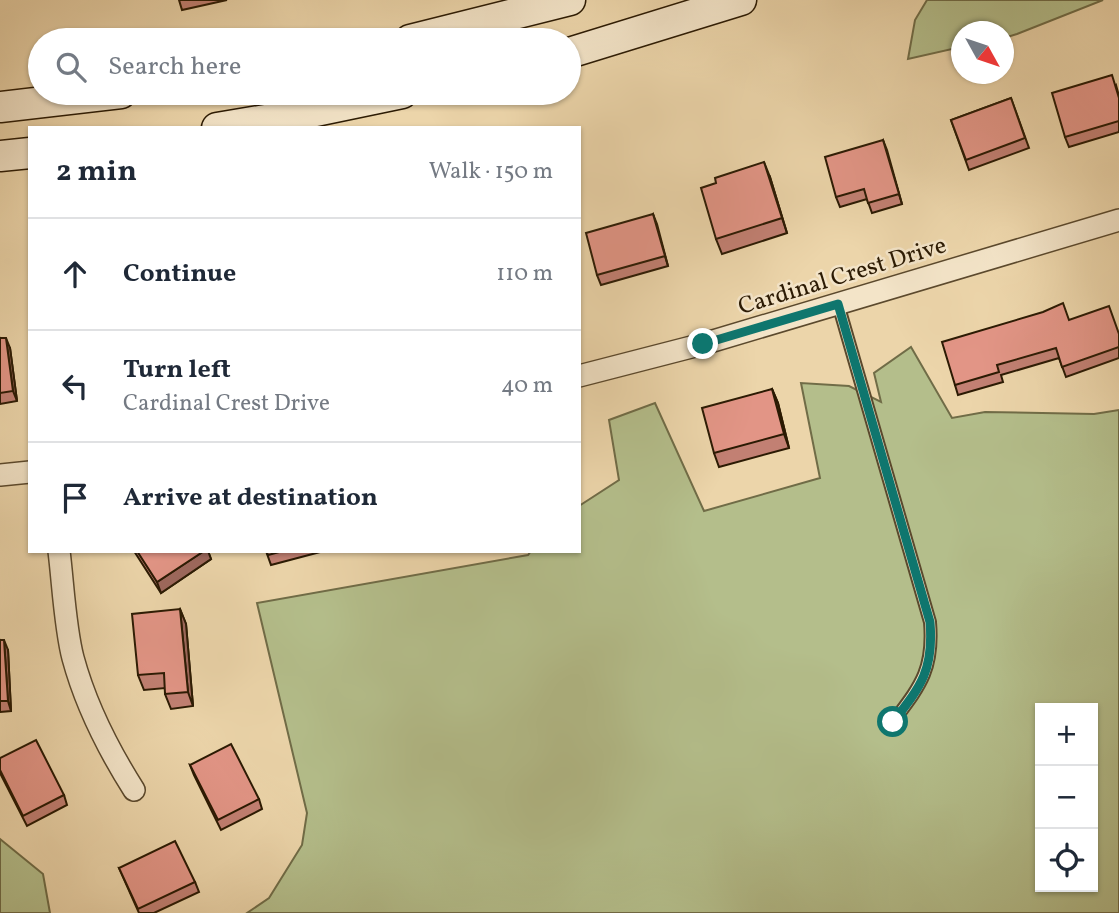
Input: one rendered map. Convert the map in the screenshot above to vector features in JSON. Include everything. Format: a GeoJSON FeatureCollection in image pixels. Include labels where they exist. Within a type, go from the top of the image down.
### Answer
{"type":"FeatureCollection","features":[{"type":"Feature","properties":{"kind":"main road"},"geometry":{"type":"LineString","coordinates":[[458,28],[570,0]]}},
{"type":"Feature","properties":{"kind":"main road"},"geometry":{"type":"LineString","coordinates":[[581,49],[741,0]]}},
{"type":"Feature","properties":{"kind":"main road"},"geometry":{"type":"LineString","coordinates":[[0,107],[28,104]]}},
{"type":"Feature","properties":{"kind":"main road"},"geometry":{"type":"LineString","coordinates":[[229,126],[344,105]]}},
{"type":"Feature","properties":{"kind":"main road"},"geometry":{"type":"LineString","coordinates":[[0,156],[28,153]]}},
{"type":"Feature","properties":{"kind":"street","name":"Cardinal Crest Drive"},"geometry":{"type":"LineString","coordinates":[[581,375],[703,344],[1119,220]]}},
{"type":"Feature","properties":{"kind":"street"},"geometry":{"type":"LineString","coordinates":[[0,475],[28,472]]}},
{"type":"Feature","properties":{"kind":"street"},"geometry":{"type":"LineString","coordinates":[[59,553],[72,656],[89,706],[112,754],[134,790]]}},
{"type":"Feature","properties":{"kind":"lane"},"geometry":{"type":"LineString","coordinates":[[838,304],[930,622],[932,643],[928,668],[919,687],[893,722]]}},
{"type":"Feature","properties":{"kind":"green space"},"geometry":{"type":"Polygon","coordinates":[[[927,0],[1103,0],[1014,35],[1014,21],[951,21],[951,49],[908,59],[915,20],[927,0]]]}},
{"type":"Feature","properties":{"kind":"green space"},"geometry":{"type":"Polygon","coordinates":[[[911,347],[952,418],[985,412],[1094,414],[1119,410],[1119,913],[247,913],[269,898],[302,845],[307,813],[257,603],[530,553],[581,553],[581,505],[619,480],[609,420],[655,403],[704,511],[820,478],[801,383],[849,386],[881,402],[874,373],[911,347]]]}},
{"type":"Feature","properties":{"kind":"green space"},"geometry":{"type":"Polygon","coordinates":[[[0,839],[43,874],[50,913],[0,913],[0,839]]]}},
{"type":"Feature","properties":{"kind":"building"},"geometry":{"type":"Polygon","coordinates":[[[1112,75],[1119,98],[1119,121],[1065,137],[1052,93],[1112,75]]]}},
{"type":"Feature","properties":{"kind":"building"},"geometry":{"type":"Polygon","coordinates":[[[1011,98],[1025,138],[966,160],[951,120],[1011,98]]]}},
{"type":"Feature","properties":{"kind":"building"},"geometry":{"type":"Polygon","coordinates":[[[883,140],[899,194],[868,203],[864,189],[836,197],[825,157],[883,140]]]}},
{"type":"Feature","properties":{"kind":"building"},"geometry":{"type":"Polygon","coordinates":[[[764,162],[782,218],[716,239],[701,188],[716,183],[715,178],[764,162]]]}},
{"type":"Feature","properties":{"kind":"building"},"geometry":{"type":"Polygon","coordinates":[[[653,214],[665,256],[597,275],[586,233],[653,214]]]}},
{"type":"Feature","properties":{"kind":"building"},"geometry":{"type":"Polygon","coordinates":[[[1063,303],[1069,320],[1109,306],[1119,334],[1119,347],[1062,367],[1056,348],[997,365],[999,372],[955,385],[942,342],[1043,312],[1063,303]]]}},
{"type":"Feature","properties":{"kind":"building"},"geometry":{"type":"Polygon","coordinates":[[[0,338],[6,338],[13,391],[0,393],[0,338]]]}},
{"type":"Feature","properties":{"kind":"building"},"geometry":{"type":"Polygon","coordinates":[[[772,389],[784,434],[714,453],[702,408],[772,389]]]}},
{"type":"Feature","properties":{"kind":"building"},"geometry":{"type":"Polygon","coordinates":[[[138,553],[201,553],[157,582],[138,553]]]}},
{"type":"Feature","properties":{"kind":"building"},"geometry":{"type":"Polygon","coordinates":[[[180,609],[188,692],[165,694],[164,673],[138,675],[132,614],[180,609]]]}},
{"type":"Feature","properties":{"kind":"building"},"geometry":{"type":"Polygon","coordinates":[[[0,640],[4,640],[8,701],[0,701],[0,640]]]}},
{"type":"Feature","properties":{"kind":"building"},"geometry":{"type":"Polygon","coordinates":[[[36,740],[64,795],[23,816],[0,770],[0,758],[36,740]]]}},
{"type":"Feature","properties":{"kind":"building"},"geometry":{"type":"Polygon","coordinates":[[[231,744],[259,799],[218,820],[190,765],[231,744]]]}},
{"type":"Feature","properties":{"kind":"building"},"geometry":{"type":"Polygon","coordinates":[[[175,841],[195,882],[138,909],[119,868],[175,841]]]}},
{"type":"Feature","properties":{"kind":"route"},"geometry":{"type":"LineString","coordinates":[[703,344],[838,304],[930,622],[932,643],[928,668],[919,687],[893,722]]}}]}
